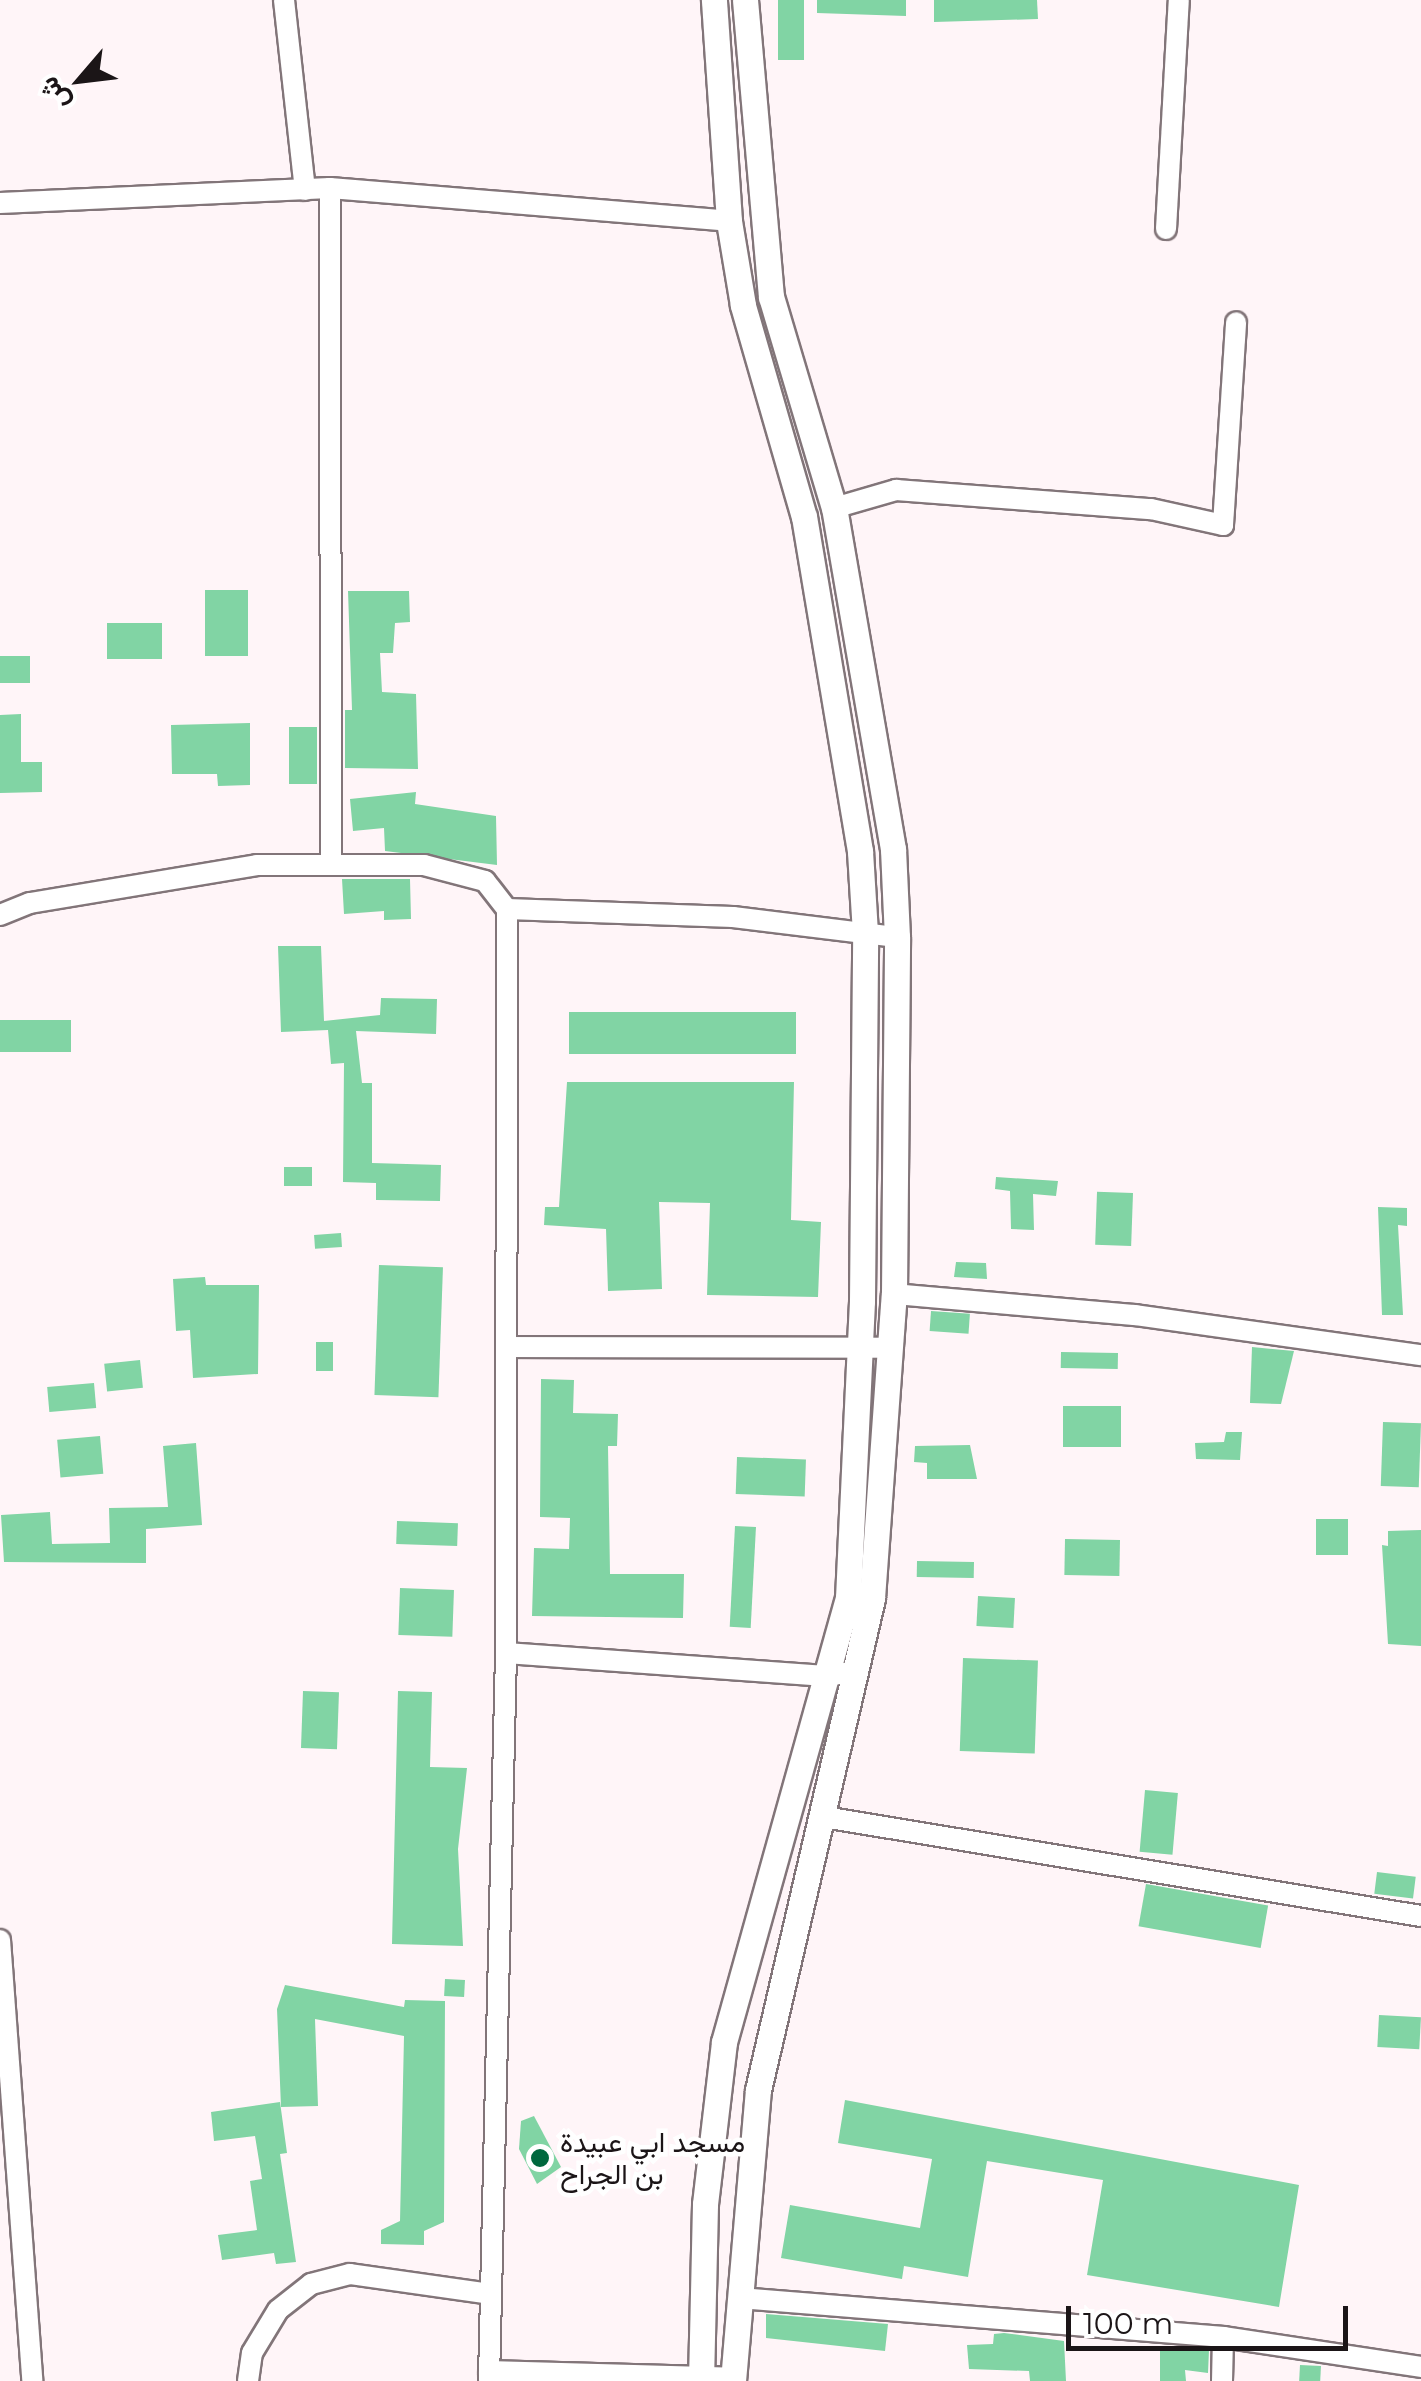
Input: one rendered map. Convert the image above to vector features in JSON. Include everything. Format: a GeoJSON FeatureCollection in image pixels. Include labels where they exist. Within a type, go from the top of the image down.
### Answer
{"type":"FeatureCollection","features":[{"type":"Feature","properties":{"kind":"main road"},"geometry":{"type":"LineString","coordinates":[[701,2379],[704,2204],[724,2042],[790,1789],[829,1676],[848,1598],[858,1344],[864,933],[860,851],[804,517],[743,305],[729,221],[714,0]]}},
{"type":"Feature","properties":{"kind":"main road"},"geometry":{"type":"LineString","coordinates":[[733,2379],[758,2090],[872,1598],[894,1294],[898,937],[893,849],[834,508],[771,297],[745,0]]}},
{"type":"Feature","properties":{"kind":"main road"},"geometry":{"type":"LineString","coordinates":[[804,517],[834,508]]}},
{"type":"Feature","properties":{"kind":"main road"},"geometry":{"type":"LineString","coordinates":[[860,851],[893,849]]}},
{"type":"Feature","properties":{"kind":"street"},"geometry":{"type":"LineString","coordinates":[[284,0],[305,190]]}},
{"type":"Feature","properties":{"kind":"street"},"geometry":{"type":"LineString","coordinates":[[1166,229],[1179,0]]}},
{"type":"Feature","properties":{"kind":"street"},"geometry":{"type":"LineString","coordinates":[[330,188],[331,865]]}},
{"type":"Feature","properties":{"kind":"street"},"geometry":{"type":"LineString","coordinates":[[0,204],[330,188],[729,221]]}},
{"type":"Feature","properties":{"kind":"street"},"geometry":{"type":"LineString","coordinates":[[834,508],[896,490],[1151,509],[1223,526],[1236,322]]}},
{"type":"Feature","properties":{"kind":"street"},"geometry":{"type":"LineString","coordinates":[[0,915],[30,903],[257,865],[424,865],[485,881],[507,910],[506,1653],[489,2376],[733,2379]]}},
{"type":"Feature","properties":{"kind":"street"},"geometry":{"type":"LineString","coordinates":[[507,910],[733,918],[898,937]]}},
{"type":"Feature","properties":{"kind":"street"},"geometry":{"type":"LineString","coordinates":[[894,1294],[1136,1315],[1421,1355]]}},
{"type":"Feature","properties":{"kind":"street"},"geometry":{"type":"LineString","coordinates":[[506,1347],[858,1344],[889,1348]]}},
{"type":"Feature","properties":{"kind":"street"},"geometry":{"type":"LineString","coordinates":[[506,1653],[829,1676],[855,1670]]}},
{"type":"Feature","properties":{"kind":"street"},"geometry":{"type":"LineString","coordinates":[[824,1817],[1421,1916]]}},
{"type":"Feature","properties":{"kind":"street"},"geometry":{"type":"LineString","coordinates":[[0,1940],[32,2381]]}},
{"type":"Feature","properties":{"kind":"street"},"geometry":{"type":"LineString","coordinates":[[0,2140],[16,2168]]}},
{"type":"Feature","properties":{"kind":"street"},"geometry":{"type":"LineString","coordinates":[[248,2381],[252,2354],[278,2310],[311,2284],[350,2274],[491,2294]]}},
{"type":"Feature","properties":{"kind":"street"},"geometry":{"type":"LineString","coordinates":[[740,2298],[1223,2338],[1421,2367]]}},
{"type":"Feature","properties":{"kind":"street"},"geometry":{"type":"LineString","coordinates":[[1222,2381],[1223,2338]]}},
{"type":"Feature","properties":{"kind":"building"},"geometry":{"type":"Polygon","coordinates":[[[778,0],[804,0],[804,60],[778,60],[778,0]]]}},
{"type":"Feature","properties":{"kind":"building"},"geometry":{"type":"Polygon","coordinates":[[[817,0],[906,0],[906,16],[817,13],[817,0]]]}},
{"type":"Feature","properties":{"kind":"building"},"geometry":{"type":"Polygon","coordinates":[[[934,0],[1037,0],[1038,19],[934,22],[934,0]]]}},
{"type":"Feature","properties":{"kind":"building"},"geometry":{"type":"Polygon","coordinates":[[[205,590],[248,590],[248,656],[205,656],[205,590]]]}},
{"type":"Feature","properties":{"kind":"building"},"geometry":{"type":"Polygon","coordinates":[[[348,591],[409,591],[410,622],[395,623],[393,653],[380,653],[382,692],[416,694],[418,769],[345,768],[345,710],[352,710],[348,591]]]}},
{"type":"Feature","properties":{"kind":"building"},"geometry":{"type":"Polygon","coordinates":[[[107,623],[162,623],[162,659],[107,659],[107,623]]]}},
{"type":"Feature","properties":{"kind":"building"},"geometry":{"type":"Polygon","coordinates":[[[0,656],[30,656],[30,683],[0,683],[0,656]]]}},
{"type":"Feature","properties":{"kind":"building"},"geometry":{"type":"Polygon","coordinates":[[[21,714],[21,762],[42,762],[42,792],[0,793],[0,715],[21,714]]]}},
{"type":"Feature","properties":{"kind":"building"},"geometry":{"type":"Polygon","coordinates":[[[250,723],[250,785],[218,786],[217,774],[172,774],[171,725],[250,723]]]}},
{"type":"Feature","properties":{"kind":"building"},"geometry":{"type":"Polygon","coordinates":[[[289,727],[317,727],[317,784],[289,784],[289,727]]]}},
{"type":"Feature","properties":{"kind":"building"},"geometry":{"type":"Polygon","coordinates":[[[416,792],[415,804],[496,816],[497,865],[385,851],[384,828],[353,831],[350,799],[416,792]]]}},
{"type":"Feature","properties":{"kind":"building"},"geometry":{"type":"Polygon","coordinates":[[[342,879],[410,879],[411,919],[384,920],[384,911],[344,914],[342,879]]]}},
{"type":"Feature","properties":{"kind":"building"},"geometry":{"type":"Polygon","coordinates":[[[278,946],[321,946],[324,1021],[380,1015],[381,998],[437,999],[436,1034],[356,1031],[362,1083],[372,1083],[372,1163],[441,1165],[440,1201],[376,1200],[376,1183],[343,1182],[344,1063],[331,1064],[328,1030],[281,1032],[278,946]]]}},
{"type":"Feature","properties":{"kind":"building"},"geometry":{"type":"Polygon","coordinates":[[[569,1012],[796,1012],[796,1054],[569,1054],[569,1012]]]}},
{"type":"Feature","properties":{"kind":"building"},"geometry":{"type":"Polygon","coordinates":[[[0,1020],[71,1020],[71,1052],[0,1052],[0,1020]]]}},
{"type":"Feature","properties":{"kind":"building"},"geometry":{"type":"Polygon","coordinates":[[[567,1082],[794,1082],[791,1220],[821,1222],[818,1297],[707,1295],[710,1203],[659,1202],[662,1289],[608,1291],[606,1229],[544,1225],[545,1207],[559,1207],[567,1082]]]}},
{"type":"Feature","properties":{"kind":"building"},"geometry":{"type":"Polygon","coordinates":[[[284,1167],[312,1167],[312,1186],[284,1186],[284,1167]]]}},
{"type":"Feature","properties":{"kind":"building"},"geometry":{"type":"Polygon","coordinates":[[[996,1177],[1058,1181],[1056,1196],[1033,1194],[1034,1230],[1011,1229],[1010,1191],[995,1189],[996,1177]]]}},
{"type":"Feature","properties":{"kind":"building"},"geometry":{"type":"Polygon","coordinates":[[[1097,1192],[1133,1193],[1131,1246],[1095,1245],[1097,1192]]]}},
{"type":"Feature","properties":{"kind":"building"},"geometry":{"type":"Polygon","coordinates":[[[1378,1207],[1407,1208],[1407,1226],[1398,1225],[1403,1315],[1382,1315],[1378,1207]]]}},
{"type":"Feature","properties":{"kind":"building"},"geometry":{"type":"Polygon","coordinates":[[[341,1233],[342,1247],[315,1249],[314,1235],[341,1233]]]}},
{"type":"Feature","properties":{"kind":"building"},"geometry":{"type":"Polygon","coordinates":[[[956,1262],[986,1263],[987,1279],[954,1277],[956,1262]]]}},
{"type":"Feature","properties":{"kind":"building"},"geometry":{"type":"Polygon","coordinates":[[[379,1265],[443,1267],[438,1397],[374,1395],[379,1265]]]}},
{"type":"Feature","properties":{"kind":"building"},"geometry":{"type":"Polygon","coordinates":[[[205,1277],[206,1285],[259,1285],[258,1374],[193,1378],[190,1330],[176,1331],[173,1279],[205,1277]]]}},
{"type":"Feature","properties":{"kind":"building"},"geometry":{"type":"Polygon","coordinates":[[[931,1311],[970,1314],[969,1334],[930,1331],[931,1311]]]}},
{"type":"Feature","properties":{"kind":"building"},"geometry":{"type":"Polygon","coordinates":[[[316,1342],[333,1342],[333,1371],[316,1371],[316,1342]]]}},
{"type":"Feature","properties":{"kind":"building"},"geometry":{"type":"Polygon","coordinates":[[[1252,1347],[1294,1351],[1281,1404],[1250,1403],[1252,1347]]]}},
{"type":"Feature","properties":{"kind":"building"},"geometry":{"type":"Polygon","coordinates":[[[1061,1352],[1118,1353],[1118,1369],[1061,1368],[1061,1352]]]}},
{"type":"Feature","properties":{"kind":"building"},"geometry":{"type":"Polygon","coordinates":[[[140,1360],[143,1388],[107,1392],[104,1364],[140,1360]]]}},
{"type":"Feature","properties":{"kind":"building"},"geometry":{"type":"Polygon","coordinates":[[[541,1379],[574,1380],[573,1413],[618,1414],[617,1446],[608,1446],[610,1574],[684,1574],[683,1618],[532,1616],[534,1548],[569,1549],[570,1518],[540,1517],[541,1379]]]}},
{"type":"Feature","properties":{"kind":"building"},"geometry":{"type":"Polygon","coordinates":[[[94,1383],[96,1408],[49,1412],[47,1387],[94,1383]]]}},
{"type":"Feature","properties":{"kind":"building"},"geometry":{"type":"Polygon","coordinates":[[[1063,1406],[1121,1406],[1121,1447],[1063,1447],[1063,1406]]]}},
{"type":"Feature","properties":{"kind":"building"},"geometry":{"type":"Polygon","coordinates":[[[1383,1422],[1421,1423],[1419,1487],[1381,1486],[1383,1422]]]}},
{"type":"Feature","properties":{"kind":"building"},"geometry":{"type":"Polygon","coordinates":[[[1226,1432],[1242,1432],[1240,1460],[1196,1459],[1195,1443],[1224,1442],[1226,1432]]]}},
{"type":"Feature","properties":{"kind":"building"},"geometry":{"type":"Polygon","coordinates":[[[100,1436],[103,1474],[60,1478],[57,1440],[100,1436]]]}},
{"type":"Feature","properties":{"kind":"building"},"geometry":{"type":"Polygon","coordinates":[[[196,1443],[202,1525],[146,1529],[146,1563],[4,1562],[1,1515],[50,1512],[52,1544],[110,1543],[109,1508],[168,1507],[163,1446],[196,1443]]]}},
{"type":"Feature","properties":{"kind":"building"},"geometry":{"type":"Polygon","coordinates":[[[970,1445],[977,1479],[927,1479],[927,1463],[914,1462],[915,1446],[970,1445]]]}},
{"type":"Feature","properties":{"kind":"building"},"geometry":{"type":"Polygon","coordinates":[[[737,1457],[806,1459],[805,1496],[736,1494],[737,1457]]]}},
{"type":"Feature","properties":{"kind":"building"},"geometry":{"type":"Polygon","coordinates":[[[1316,1519],[1348,1519],[1348,1555],[1316,1555],[1316,1519]]]}},
{"type":"Feature","properties":{"kind":"building"},"geometry":{"type":"Polygon","coordinates":[[[397,1521],[458,1523],[457,1546],[396,1544],[397,1521]]]}},
{"type":"Feature","properties":{"kind":"building"},"geometry":{"type":"Polygon","coordinates":[[[735,1526],[756,1527],[751,1628],[730,1627],[735,1526]]]}},
{"type":"Feature","properties":{"kind":"building"},"geometry":{"type":"Polygon","coordinates":[[[1421,1530],[1421,1646],[1388,1644],[1382,1545],[1388,1546],[1388,1531],[1421,1530]]]}},
{"type":"Feature","properties":{"kind":"building"},"geometry":{"type":"Polygon","coordinates":[[[1065,1539],[1120,1540],[1119,1576],[1064,1575],[1065,1539]]]}},
{"type":"Feature","properties":{"kind":"building"},"geometry":{"type":"Polygon","coordinates":[[[917,1561],[974,1562],[974,1578],[917,1577],[917,1561]]]}},
{"type":"Feature","properties":{"kind":"building"},"geometry":{"type":"Polygon","coordinates":[[[400,1588],[454,1590],[452,1637],[398,1635],[400,1588]]]}},
{"type":"Feature","properties":{"kind":"building"},"geometry":{"type":"Polygon","coordinates":[[[978,1596],[1015,1598],[1013,1628],[976,1626],[978,1596]]]}},
{"type":"Feature","properties":{"kind":"building"},"geometry":{"type":"Polygon","coordinates":[[[963,1658],[1038,1661],[1035,1754],[960,1751],[963,1658]]]}},
{"type":"Feature","properties":{"kind":"building"},"geometry":{"type":"Polygon","coordinates":[[[303,1691],[339,1692],[337,1749],[301,1748],[303,1691]]]}},
{"type":"Feature","properties":{"kind":"building"},"geometry":{"type":"Polygon","coordinates":[[[398,1691],[432,1692],[430,1767],[467,1768],[458,1849],[463,1946],[392,1944],[398,1691]]]}},
{"type":"Feature","properties":{"kind":"building"},"geometry":{"type":"Polygon","coordinates":[[[1145,1790],[1178,1793],[1172,1855],[1140,1852],[1145,1790]]]}},
{"type":"Feature","properties":{"kind":"building"},"geometry":{"type":"Polygon","coordinates":[[[1377,1872],[1416,1877],[1413,1899],[1374,1894],[1377,1872]]]}},
{"type":"Feature","properties":{"kind":"building"},"geometry":{"type":"Polygon","coordinates":[[[1146,1884],[1268,1906],[1261,1948],[1139,1926],[1146,1884]]]}},
{"type":"Feature","properties":{"kind":"building"},"geometry":{"type":"Polygon","coordinates":[[[445,1979],[465,1980],[464,1997],[444,1996],[445,1979]]]}},
{"type":"Feature","properties":{"kind":"building"},"geometry":{"type":"Polygon","coordinates":[[[285,1985],[404,2007],[405,2000],[445,2001],[444,2222],[424,2231],[424,2245],[381,2244],[381,2230],[400,2221],[404,2036],[315,2019],[318,2106],[281,2107],[277,2009],[285,1985]]]}},
{"type":"Feature","properties":{"kind":"building"},"geometry":{"type":"Polygon","coordinates":[[[1379,2015],[1421,2017],[1419,2049],[1377,2047],[1379,2015]]]}},
{"type":"Feature","properties":{"kind":"building"},"geometry":{"type":"Polygon","coordinates":[[[845,2100],[1299,2185],[1279,2307],[1087,2275],[1103,2180],[987,2161],[968,2277],[904,2266],[902,2279],[781,2258],[790,2205],[920,2228],[932,2159],[838,2143],[845,2100]]]}},
{"type":"Feature","properties":{"kind":"building"},"geometry":{"type":"Polygon","coordinates":[[[280,2102],[287,2153],[280,2154],[296,2262],[276,2264],[274,2253],[222,2260],[218,2235],[257,2230],[250,2181],[262,2179],[255,2136],[214,2141],[211,2112],[280,2102]]]}},
{"type":"Feature","properties":{"kind":"building","name":"مسجد ابي عبيدة بن الجراح"},"geometry":{"type":"Polygon","coordinates":[[[534,2116],[561,2167],[537,2184],[519,2149],[521,2121],[534,2116]]]}},
{"type":"Feature","properties":{"kind":"building"},"geometry":{"type":"Polygon","coordinates":[[[766,2314],[888,2324],[885,2351],[766,2338],[766,2314]]]}},
{"type":"Feature","properties":{"kind":"building"},"geometry":{"type":"Polygon","coordinates":[[[994,2334],[1064,2341],[1066,2381],[1030,2381],[1029,2371],[969,2369],[967,2345],[993,2344],[994,2334]]]}},
{"type":"Feature","properties":{"kind":"building"},"geometry":{"type":"Polygon","coordinates":[[[1160,2346],[1209,2350],[1208,2373],[1185,2370],[1186,2381],[1160,2381],[1160,2346]]]}},
{"type":"Feature","properties":{"kind":"building"},"geometry":{"type":"Polygon","coordinates":[[[1300,2365],[1321,2366],[1320,2381],[1299,2381],[1300,2365]]]}},
{"type":"Feature","properties":{"kind":"place","name":"مسجد ابي عبيدة بن الجراح"},"geometry":{"type":"Point","coordinates":[540,2158]}}]}
